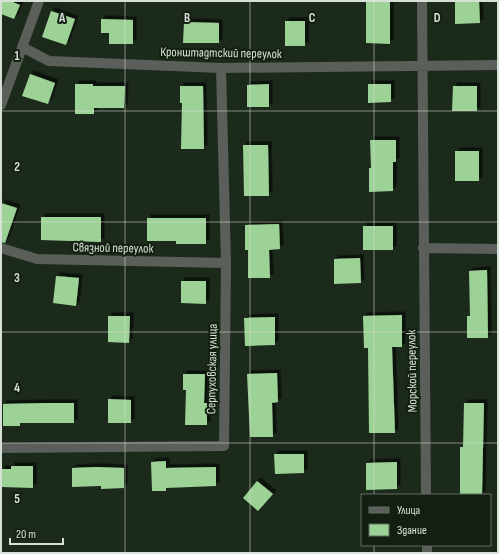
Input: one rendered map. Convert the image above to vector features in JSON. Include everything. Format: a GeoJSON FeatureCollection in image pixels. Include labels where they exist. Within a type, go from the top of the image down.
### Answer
{"type":"FeatureCollection","features":[{"type":"Feature","properties":{"kind":"street"},"geometry":{"type":"LineString","coordinates":[[1,105],[39,1]]}},
{"type":"Feature","properties":{"kind":"street","name":"Морской переулок"},"geometry":{"type":"LineString","coordinates":[[422,1],[426,494]]}},
{"type":"Feature","properties":{"kind":"street","name":"Кронштадтский переулок"},"geometry":{"type":"LineString","coordinates":[[22,47],[49,61],[221,68],[422,66]]}},
{"type":"Feature","properties":{"kind":"street"},"geometry":{"type":"LineString","coordinates":[[422,66],[498,65]]}},
{"type":"Feature","properties":{"kind":"street","name":"Серпуховская улица"},"geometry":{"type":"LineString","coordinates":[[1,448],[224,446],[226,263],[221,68]]}},
{"type":"Feature","properties":{"kind":"street","name":"Связной переулок"},"geometry":{"type":"LineString","coordinates":[[1,248],[37,259],[226,263]]}},
{"type":"Feature","properties":{"kind":"street"},"geometry":{"type":"LineString","coordinates":[[423,248],[498,249]]}},
{"type":"Feature","properties":{"kind":"building"},"geometry":{"type":"Polygon","coordinates":[[[1,1],[10,1],[20,5],[14,19],[1,14],[1,1]]]}},
{"type":"Feature","properties":{"kind":"building"},"geometry":{"type":"Polygon","coordinates":[[[366,1],[390,1],[390,44],[366,43],[366,1]]]}},
{"type":"Feature","properties":{"kind":"building"},"geometry":{"type":"Polygon","coordinates":[[[455,1],[479,1],[480,23],[455,24],[455,1]]]}},
{"type":"Feature","properties":{"kind":"building"},"geometry":{"type":"Polygon","coordinates":[[[51,11],[75,19],[66,45],[42,37],[51,11]]]}},
{"type":"Feature","properties":{"kind":"building"},"geometry":{"type":"Polygon","coordinates":[[[101,19],[133,20],[133,44],[109,44],[109,33],[101,33],[101,19]]]}},
{"type":"Feature","properties":{"kind":"building"},"geometry":{"type":"Polygon","coordinates":[[[285,21],[305,21],[305,46],[285,46],[285,21]]]}},
{"type":"Feature","properties":{"kind":"building"},"geometry":{"type":"Polygon","coordinates":[[[184,22],[219,23],[219,43],[183,43],[184,22]]]}},
{"type":"Feature","properties":{"kind":"building"},"geometry":{"type":"Polygon","coordinates":[[[30,74],[55,83],[48,104],[22,96],[30,74]]]}},
{"type":"Feature","properties":{"kind":"building"},"geometry":{"type":"Polygon","coordinates":[[[75,84],[93,84],[93,86],[125,86],[124,108],[94,108],[94,114],[75,114],[75,84]]]}},
{"type":"Feature","properties":{"kind":"building"},"geometry":{"type":"Polygon","coordinates":[[[269,84],[269,107],[247,107],[247,85],[269,84]]]}},
{"type":"Feature","properties":{"kind":"building"},"geometry":{"type":"Polygon","coordinates":[[[368,84],[391,84],[391,102],[368,103],[368,84]]]}},
{"type":"Feature","properties":{"kind":"building"},"geometry":{"type":"Polygon","coordinates":[[[180,86],[203,86],[204,149],[181,149],[182,103],[180,103],[180,86]]]}},
{"type":"Feature","properties":{"kind":"building"},"geometry":{"type":"Polygon","coordinates":[[[453,86],[477,86],[477,111],[452,111],[453,86]]]}},
{"type":"Feature","properties":{"kind":"building"},"geometry":{"type":"Polygon","coordinates":[[[370,140],[396,140],[396,162],[393,162],[393,191],[369,192],[369,168],[371,168],[370,140]]]}},
{"type":"Feature","properties":{"kind":"building"},"geometry":{"type":"Polygon","coordinates":[[[243,145],[268,145],[269,196],[244,196],[243,145]]]}},
{"type":"Feature","properties":{"kind":"building"},"geometry":{"type":"Polygon","coordinates":[[[455,151],[479,151],[479,181],[455,181],[455,151]]]}},
{"type":"Feature","properties":{"kind":"building"},"geometry":{"type":"Polygon","coordinates":[[[1,203],[17,208],[5,243],[1,242],[1,203]]]}},
{"type":"Feature","properties":{"kind":"building"},"geometry":{"type":"Polygon","coordinates":[[[41,217],[101,217],[101,242],[41,240],[41,217]]]}},
{"type":"Feature","properties":{"kind":"building"},"geometry":{"type":"Polygon","coordinates":[[[147,218],[206,218],[206,244],[176,244],[176,241],[147,241],[147,218]]]}},
{"type":"Feature","properties":{"kind":"building"},"geometry":{"type":"Polygon","coordinates":[[[279,224],[280,249],[269,250],[270,278],[248,278],[248,250],[245,250],[245,225],[279,224]]]}},
{"type":"Feature","properties":{"kind":"building"},"geometry":{"type":"Polygon","coordinates":[[[363,226],[393,226],[393,250],[363,250],[363,226]]]}},
{"type":"Feature","properties":{"kind":"building"},"geometry":{"type":"Polygon","coordinates":[[[360,258],[361,283],[334,284],[334,259],[360,258]]]}},
{"type":"Feature","properties":{"kind":"building"},"geometry":{"type":"Polygon","coordinates":[[[487,270],[488,338],[467,338],[467,316],[470,316],[469,271],[487,270]]]}},
{"type":"Feature","properties":{"kind":"building"},"geometry":{"type":"Polygon","coordinates":[[[56,276],[79,278],[76,306],[53,303],[56,276]]]}},
{"type":"Feature","properties":{"kind":"building"},"geometry":{"type":"Polygon","coordinates":[[[181,281],[206,281],[206,304],[181,303],[181,281]]]}},
{"type":"Feature","properties":{"kind":"building"},"geometry":{"type":"Polygon","coordinates":[[[402,315],[402,347],[392,347],[395,433],[369,433],[368,348],[364,348],[363,316],[402,315]]]}},
{"type":"Feature","properties":{"kind":"building"},"geometry":{"type":"Polygon","coordinates":[[[108,316],[130,316],[129,343],[108,342],[108,316]]]}},
{"type":"Feature","properties":{"kind":"building"},"geometry":{"type":"Polygon","coordinates":[[[275,317],[275,345],[245,346],[244,318],[275,317]]]}},
{"type":"Feature","properties":{"kind":"building"},"geometry":{"type":"Polygon","coordinates":[[[277,373],[278,402],[272,403],[273,437],[250,437],[247,374],[277,373]]]}},
{"type":"Feature","properties":{"kind":"building"},"geometry":{"type":"Polygon","coordinates":[[[183,374],[205,374],[204,403],[207,403],[207,425],[185,425],[186,390],[183,390],[183,374]]]}},
{"type":"Feature","properties":{"kind":"building"},"geometry":{"type":"Polygon","coordinates":[[[108,399],[131,400],[131,423],[108,423],[108,399]]]}},
{"type":"Feature","properties":{"kind":"building"},"geometry":{"type":"Polygon","coordinates":[[[74,403],[74,423],[20,423],[20,426],[3,426],[3,404],[74,403]]]}},
{"type":"Feature","properties":{"kind":"building"},"geometry":{"type":"Polygon","coordinates":[[[464,403],[484,403],[482,494],[460,494],[460,447],[463,447],[464,403]]]}},
{"type":"Feature","properties":{"kind":"building"},"geometry":{"type":"Polygon","coordinates":[[[274,454],[304,454],[304,473],[275,474],[274,454]]]}},
{"type":"Feature","properties":{"kind":"building"},"geometry":{"type":"Polygon","coordinates":[[[166,461],[166,468],[216,467],[216,486],[166,488],[166,491],[152,491],[151,462],[166,461]]]}},
{"type":"Feature","properties":{"kind":"building"},"geometry":{"type":"Polygon","coordinates":[[[397,462],[397,489],[366,490],[366,463],[397,462]]]}},
{"type":"Feature","properties":{"kind":"building"},"geometry":{"type":"Polygon","coordinates":[[[11,466],[33,466],[33,488],[1,487],[1,469],[11,469],[11,466]]]}},
{"type":"Feature","properties":{"kind":"building"},"geometry":{"type":"Polygon","coordinates":[[[72,468],[124,468],[124,488],[101,489],[101,486],[72,487],[72,468]]]}},
{"type":"Feature","properties":{"kind":"building"},"geometry":{"type":"Polygon","coordinates":[[[257,481],[273,494],[258,511],[243,498],[257,481]]]}}]}
